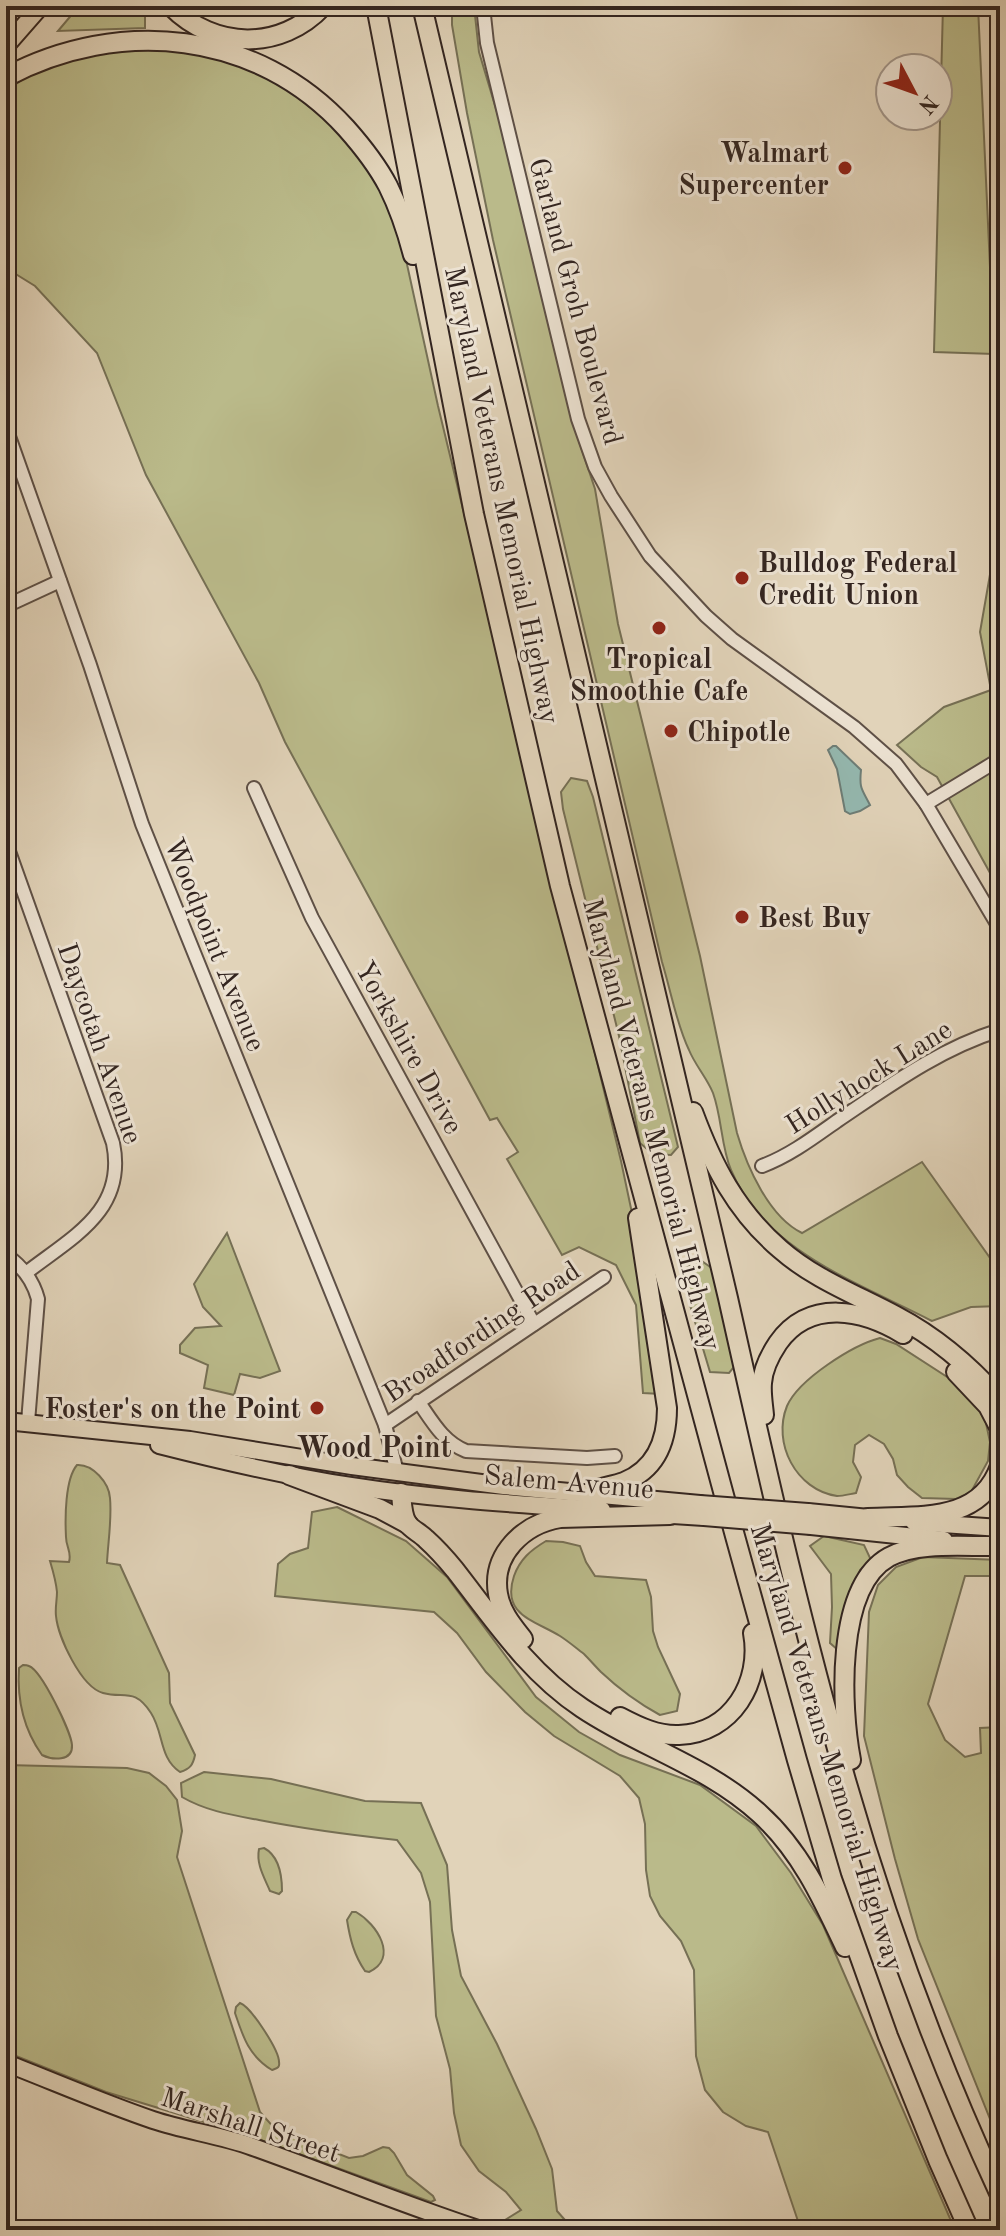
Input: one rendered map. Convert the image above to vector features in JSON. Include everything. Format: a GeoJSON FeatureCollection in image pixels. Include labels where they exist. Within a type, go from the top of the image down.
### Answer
{"type":"FeatureCollection","features":[{"type":"Feature","properties":{"kind":"highway"},"geometry":{"type":"LineString","coordinates":[[171,6],[209,33],[249,41],[268,39],[290,31],[323,6]]}},
{"type":"Feature","properties":{"kind":"highway","name":"Maryland Veterans Memorial Highway"},"geometry":{"type":"LineString","coordinates":[[376,6],[474,514],[564,901],[735,1536],[832,1879],[888,2036],[969,2230]]}},
{"type":"Feature","properties":{"kind":"highway","name":"Maryland Veterans Memorial Highway"},"geometry":{"type":"LineString","coordinates":[[422,6],[774,1501],[838,1752],[873,1869],[929,2029],[1000,2195]]}},
{"type":"Feature","properties":{"kind":"highway"},"geometry":{"type":"LineString","coordinates":[[433,6],[451,134]]}},
{"type":"Feature","properties":{"kind":"highway"},"geometry":{"type":"LineString","coordinates":[[6,77],[55,54],[138,40],[214,48],[285,77],[336,117],[361,144],[389,187],[409,241],[445,366]]}},
{"type":"Feature","properties":{"kind":"highway"},"geometry":{"type":"LineString","coordinates":[[650,975],[704,1140],[726,1188],[742,1209],[781,1250],[806,1268],[918,1328],[962,1361],[1000,1400]]}},
{"type":"Feature","properties":{"kind":"highway"},"geometry":{"type":"LineString","coordinates":[[587,1494],[599,1487],[621,1483],[646,1468],[661,1447],[667,1421],[621,1113]]}},
{"type":"Feature","properties":{"kind":"highway"},"geometry":{"type":"LineString","coordinates":[[774,1501],[762,1382],[765,1366],[782,1337],[809,1318],[825,1313],[855,1313],[911,1338],[935,1354],[972,1387],[988,1406],[1000,1429]]}},
{"type":"Feature","properties":{"kind":"highway"},"geometry":{"type":"LineString","coordinates":[[868,1518],[961,1509],[976,1502],[986,1492],[1000,1466]]}},
{"type":"Feature","properties":{"kind":"highway"},"geometry":{"type":"LineString","coordinates":[[289,1475],[365,1503],[408,1524],[437,1550],[515,1649],[563,1694],[630,1736],[719,1782],[780,1833],[812,1879],[888,2036]]}},
{"type":"Feature","properties":{"kind":"highway"},"geometry":{"type":"LineString","coordinates":[[401,1493],[408,1524]]}},
{"type":"Feature","properties":{"kind":"highway"},"geometry":{"type":"LineString","coordinates":[[670,1515],[546,1520],[513,1542],[505,1553],[497,1579],[498,1593],[509,1620],[547,1664],[590,1699],[651,1731],[680,1735],[707,1729],[732,1712],[749,1684],[754,1670],[755,1640],[735,1536]]}},
{"type":"Feature","properties":{"kind":"highway"},"geometry":{"type":"LineString","coordinates":[[873,1869],[848,1742],[844,1701],[849,1627],[860,1589],[867,1575],[878,1564],[903,1551],[1000,1546]]}},
{"type":"Feature","properties":{"kind":"main road"},"geometry":{"type":"LineString","coordinates":[[6,46],[41,6]]}},
{"type":"Feature","properties":{"kind":"main road","name":"Salem Avenue"},"geometry":{"type":"LineString","coordinates":[[6,1421],[190,1440],[397,1472],[702,1511],[809,1519],[1000,1546]]}},
{"type":"Feature","properties":{"kind":"main road","name":"Salem Avenue"},"geometry":{"type":"LineString","coordinates":[[91,1428],[289,1475],[401,1493],[670,1515],[702,1511]]}},
{"type":"Feature","properties":{"kind":"main road"},"geometry":{"type":"LineString","coordinates":[[397,1472],[401,1493]]}},
{"type":"Feature","properties":{"kind":"main road","name":"Salem Avenue"},"geometry":{"type":"LineString","coordinates":[[809,1519],[868,1518],[1000,1528]]}},
{"type":"Feature","properties":{"kind":"main road","name":"Marshall Street"},"geometry":{"type":"LineString","coordinates":[[6,2063],[120,2108],[250,2145],[433,2215],[481,2230]]}},
{"type":"Feature","properties":{"kind":"street","name":"Garland Groh Boulevard"},"geometry":{"type":"LineString","coordinates":[[483,6],[487,43],[562,359],[595,467],[650,556],[714,624],[873,742],[896,764],[926,804],[1000,929]]}},
{"type":"Feature","properties":{"kind":"street","name":"Woodpoint Avenue"},"geometry":{"type":"LineString","coordinates":[[6,428],[90,665],[142,824],[385,1425],[397,1472]]}},
{"type":"Feature","properties":{"kind":"street"},"geometry":{"type":"LineString","coordinates":[[6,606],[60,581]]}},
{"type":"Feature","properties":{"kind":"street"},"geometry":{"type":"LineString","coordinates":[[926,804],[1000,759]]}},
{"type":"Feature","properties":{"kind":"street","name":"Yorkshire Drive"},"geometry":{"type":"LineString","coordinates":[[254,788],[312,918],[534,1324]]}},
{"type":"Feature","properties":{"kind":"street","name":"Daycotah Avenue"},"geometry":{"type":"LineString","coordinates":[[6,843],[116,1159],[113,1187],[100,1213],[26,1273]]}},
{"type":"Feature","properties":{"kind":"street","name":"Hollyhock Lane"},"geometry":{"type":"LineString","coordinates":[[762,1166],[794,1151],[930,1059],[1000,1030]]}},
{"type":"Feature","properties":{"kind":"street"},"geometry":{"type":"LineString","coordinates":[[6,1255],[26,1273],[38,1299],[28,1422]]}},
{"type":"Feature","properties":{"kind":"street","name":"Broadfording Road"},"geometry":{"type":"LineString","coordinates":[[385,1425],[604,1277]]}},
{"type":"Feature","properties":{"kind":"street"},"geometry":{"type":"LineString","coordinates":[[418,1401],[443,1436],[457,1448],[466,1451],[587,1458],[615,1456]]}},
{"type":"Feature","properties":{"kind":"green space"},"geometry":{"type":"Polygon","coordinates":[[[79,6],[145,6],[145,28],[58,31],[79,6]]]}},
{"type":"Feature","properties":{"kind":"green space"},"geometry":{"type":"Polygon","coordinates":[[[452,6],[474,6],[479,52],[505,139],[578,438],[595,489],[618,624],[700,956],[737,1133],[747,1161],[761,1190],[779,1215],[802,1233],[922,1162],[1000,1272],[1000,1306],[971,1307],[932,1321],[875,1293],[790,1244],[766,1223],[746,1198],[731,1170],[713,1093],[684,1040],[662,962],[493,240],[467,113],[452,25],[452,6]]]}},
{"type":"Feature","properties":{"kind":"green space"},"geometry":{"type":"Polygon","coordinates":[[[943,6],[978,6],[994,354],[934,352],[940,132],[954,132],[954,52],[942,52],[943,6]]]}},
{"type":"Feature","properties":{"kind":"green space"},"geometry":{"type":"Polygon","coordinates":[[[153,46],[223,58],[281,84],[342,133],[378,182],[401,237],[438,406],[621,1161],[640,1251],[661,1394],[643,1393],[636,1305],[616,1265],[579,1247],[562,1255],[507,1159],[518,1152],[497,1118],[490,1120],[285,742],[259,683],[146,475],[97,353],[35,286],[6,268],[6,91],[36,70],[89,53],[153,46]]]}},
{"type":"Feature","properties":{"kind":"green space"},"geometry":{"type":"Polygon","coordinates":[[[1000,517],[1000,891],[937,777],[897,745],[944,707],[991,690],[980,632],[1000,517]]]}},
{"type":"Feature","properties":{"kind":"green space"},"geometry":{"type":"Polygon","coordinates":[[[571,778],[587,781],[593,797],[678,1147],[671,1155],[653,1154],[640,1143],[619,1036],[563,809],[561,792],[571,778]]]}},
{"type":"Feature","properties":{"kind":"green space"},"geometry":{"type":"Polygon","coordinates":[[[227,1233],[280,1371],[260,1378],[240,1374],[234,1395],[204,1388],[208,1365],[180,1353],[180,1345],[195,1328],[221,1326],[203,1307],[194,1284],[227,1233]]]}},
{"type":"Feature","properties":{"kind":"green space"},"geometry":{"type":"Polygon","coordinates":[[[699,1259],[713,1269],[734,1367],[729,1373],[710,1372],[684,1285],[685,1269],[699,1259]]]}},
{"type":"Feature","properties":{"kind":"green space"},"geometry":{"type":"Polygon","coordinates":[[[880,1338],[896,1344],[958,1384],[983,1409],[990,1442],[988,1461],[971,1492],[956,1499],[922,1498],[897,1475],[893,1459],[884,1444],[869,1435],[855,1445],[853,1462],[861,1477],[856,1493],[837,1496],[822,1492],[799,1475],[791,1463],[785,1449],[783,1420],[793,1396],[828,1364],[880,1338]]]}},
{"type":"Feature","properties":{"kind":"green space"},"geometry":{"type":"Polygon","coordinates":[[[77,1465],[94,1471],[109,1492],[111,1514],[107,1563],[120,1565],[169,1673],[170,1703],[195,1755],[190,1766],[180,1772],[168,1760],[155,1721],[145,1705],[134,1697],[110,1695],[95,1689],[79,1672],[61,1636],[56,1616],[57,1588],[50,1561],[69,1562],[67,1499],[70,1479],[77,1465]]]}},
{"type":"Feature","properties":{"kind":"green space"},"geometry":{"type":"Polygon","coordinates":[[[337,1507],[406,1541],[447,1577],[536,1697],[579,1732],[620,1755],[700,1785],[756,1826],[791,1873],[823,1925],[955,2230],[798,2230],[800,2227],[768,2132],[746,2126],[723,2112],[705,2090],[696,2056],[694,1970],[681,1941],[660,1916],[650,1896],[645,1824],[639,1798],[620,1776],[554,1736],[525,1712],[486,1672],[457,1633],[434,1612],[275,1596],[278,1564],[290,1554],[308,1548],[312,1512],[337,1507]]]}},
{"type":"Feature","properties":{"kind":"green space"},"geometry":{"type":"Polygon","coordinates":[[[824,1536],[864,1545],[871,1560],[860,1570],[839,1651],[830,1643],[831,1574],[810,1546],[824,1536]]]}},
{"type":"Feature","properties":{"kind":"green space"},"geometry":{"type":"Polygon","coordinates":[[[546,1541],[580,1546],[595,1576],[646,1580],[651,1597],[653,1631],[680,1694],[677,1711],[660,1715],[644,1706],[569,1642],[522,1615],[516,1608],[511,1589],[516,1570],[527,1556],[546,1541]]]}},
{"type":"Feature","properties":{"kind":"green space"},"geometry":{"type":"Polygon","coordinates":[[[923,1557],[1000,1560],[1000,1576],[965,1576],[928,1704],[945,1740],[965,1757],[981,1753],[980,1728],[1000,1727],[1000,2144],[918,1939],[864,1736],[869,1612],[878,1585],[896,1567],[923,1557]]]}},
{"type":"Feature","properties":{"kind":"green space"},"geometry":{"type":"Polygon","coordinates":[[[23,1665],[35,1670],[61,1716],[72,1745],[66,1757],[56,1759],[42,1755],[31,1735],[19,1691],[19,1668],[23,1665]]]}},
{"type":"Feature","properties":{"kind":"green space"},"geometry":{"type":"Polygon","coordinates":[[[6,1765],[127,1768],[149,1773],[166,1786],[177,1800],[182,1831],[177,1857],[260,2112],[275,2129],[349,2158],[363,2156],[383,2147],[389,2148],[407,2175],[435,2200],[431,2202],[250,2136],[106,2092],[6,2052],[6,2016],[11,1993],[6,1970],[6,1765]]]}},
{"type":"Feature","properties":{"kind":"green space"},"geometry":{"type":"Polygon","coordinates":[[[204,1772],[271,1779],[365,1801],[421,1803],[447,1865],[452,1930],[461,1976],[536,2129],[552,2169],[557,2211],[572,2228],[505,2220],[521,2210],[506,2192],[479,2171],[461,2145],[450,2069],[436,2016],[430,1902],[421,1873],[397,1840],[239,1816],[210,1809],[182,1797],[181,1783],[204,1772]]]}},
{"type":"Feature","properties":{"kind":"green space"},"geometry":{"type":"Polygon","coordinates":[[[264,1848],[279,1866],[282,1891],[279,1894],[270,1891],[261,1870],[259,1849],[264,1848]]]}},
{"type":"Feature","properties":{"kind":"green space"},"geometry":{"type":"Polygon","coordinates":[[[352,1912],[364,1917],[382,1941],[383,1958],[369,1972],[361,1965],[351,1940],[347,1920],[352,1912]]]}},
{"type":"Feature","properties":{"kind":"green space"},"geometry":{"type":"Polygon","coordinates":[[[240,2003],[251,2012],[270,2039],[278,2056],[279,2067],[272,2070],[264,2065],[248,2045],[235,2013],[240,2003]]]}},
{"type":"Feature","properties":{"kind":"water"},"geometry":{"type":"Polygon","coordinates":[[[833,746],[861,770],[861,785],[870,805],[860,811],[850,814],[845,811],[837,769],[828,750],[833,746]]]}},
{"type":"Feature","properties":{"kind":"place","name":"Walmart Supercenter"},"geometry":{"type":"Point","coordinates":[845,168]}},
{"type":"Feature","properties":{"kind":"place","name":"Bulldog Federal Credit Union"},"geometry":{"type":"Point","coordinates":[742,578]}},
{"type":"Feature","properties":{"kind":"place","name":"Tropical Smoothie Cafe"},"geometry":{"type":"Point","coordinates":[659,628]}},
{"type":"Feature","properties":{"kind":"place","name":"Chipotle"},"geometry":{"type":"Point","coordinates":[671,731]}},
{"type":"Feature","properties":{"kind":"place","name":"Best Buy"},"geometry":{"type":"Point","coordinates":[742,917]}},
{"type":"Feature","properties":{"kind":"place","name":"Foster's on the Point"},"geometry":{"type":"Point","coordinates":[317,1408]}},
{"type":"Feature","properties":{"kind":"district","name":"Wood Point"},"geometry":{"type":"Point","coordinates":[374,1447]}}]}
